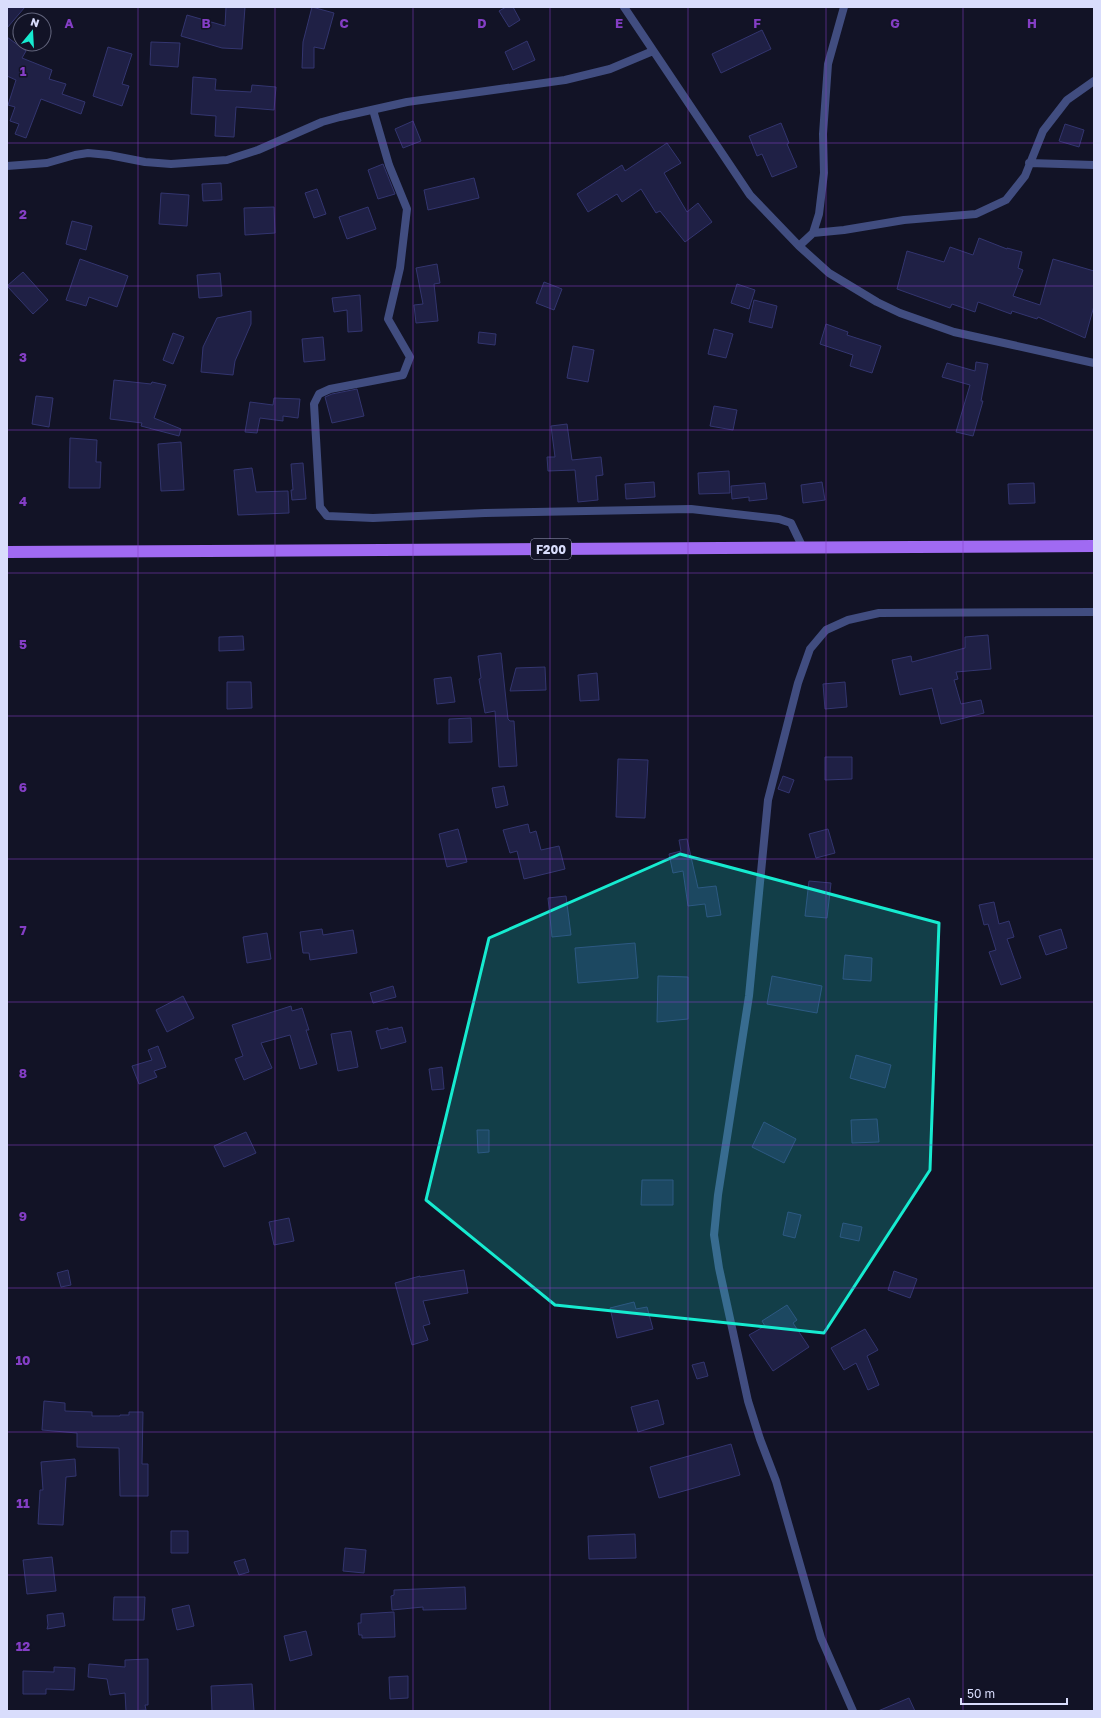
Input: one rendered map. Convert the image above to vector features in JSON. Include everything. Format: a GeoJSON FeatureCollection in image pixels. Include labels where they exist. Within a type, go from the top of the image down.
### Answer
{"type":"FeatureCollection","features":[{"type":"Feature","properties":{"kind":"main road","name":"F200"},"geometry":{"type":"LineString","coordinates":[[7,552],[1094,546]]}},
{"type":"Feature","properties":{"kind":"street"},"geometry":{"type":"LineString","coordinates":[[624,7],[750,195],[799,246],[829,273],[877,302],[900,313],[954,332],[1094,363]]}},
{"type":"Feature","properties":{"kind":"street"},"geometry":{"type":"LineString","coordinates":[[799,246],[813,232],[819,214],[823,187],[823,134],[828,64],[844,7]]}},
{"type":"Feature","properties":{"kind":"street"},"geometry":{"type":"LineString","coordinates":[[7,166],[47,163],[88,153],[109,155],[145,162],[171,164],[227,160],[258,150],[322,122],[407,102],[565,80],[610,69],[653,51]]}},
{"type":"Feature","properties":{"kind":"street"},"geometry":{"type":"LineString","coordinates":[[813,232],[844,230],[904,220],[976,214],[1006,200],[1024,176],[1043,131],[1067,100],[1094,81]]}},
{"type":"Feature","properties":{"kind":"street"},"geometry":{"type":"LineString","coordinates":[[373,110],[389,165],[407,209],[400,268],[388,319],[410,357],[403,374],[330,389],[320,394],[314,404],[320,507],[327,516],[373,518],[485,513],[691,509],[772,518],[791,523],[803,548]]}},
{"type":"Feature","properties":{"kind":"street"},"geometry":{"type":"LineString","coordinates":[[1029,163],[1094,165]]}},
{"type":"Feature","properties":{"kind":"street"},"geometry":{"type":"LineString","coordinates":[[853,1711],[821,1638],[776,1481],[760,1439],[748,1401],[719,1268],[714,1235],[718,1195],[749,996],[768,800],[798,683],[810,649],[826,630],[848,620],[879,613],[1094,612]]}},
{"type":"Feature","properties":{"kind":"highlighted area"},"geometry":{"type":"Polygon","coordinates":[[[680,854],[939,923],[930,1170],[824,1333],[555,1305],[426,1200],[489,938],[680,854]]]}},
{"type":"Feature","properties":{"kind":"building"},"geometry":{"type":"Polygon","coordinates":[[[7,7],[25,7],[21,12],[12,12],[12,22],[7,28],[7,7]]]}},
{"type":"Feature","properties":{"kind":"building"},"geometry":{"type":"Polygon","coordinates":[[[226,7],[245,7],[242,49],[222,48],[181,36],[187,15],[225,26],[226,7]]]}},
{"type":"Feature","properties":{"kind":"building"},"geometry":{"type":"Polygon","coordinates":[[[312,7],[334,13],[324,49],[314,47],[314,68],[302,68],[303,42],[312,7]]]}},
{"type":"Feature","properties":{"kind":"building"},"geometry":{"type":"Polygon","coordinates":[[[506,7],[513,7],[520,20],[509,27],[499,11],[506,7]]]}},
{"type":"Feature","properties":{"kind":"building"},"geometry":{"type":"Polygon","coordinates":[[[762,30],[771,49],[721,73],[712,54],[762,30]]]}},
{"type":"Feature","properties":{"kind":"building"},"geometry":{"type":"Polygon","coordinates":[[[7,37],[12,41],[12,52],[25,52],[22,58],[52,70],[49,79],[66,84],[62,94],[85,102],[81,114],[41,99],[26,138],[15,134],[19,124],[10,121],[15,107],[8,105],[16,80],[7,76],[7,37]]]}},
{"type":"Feature","properties":{"kind":"building"},"geometry":{"type":"Polygon","coordinates":[[[527,41],[535,60],[513,70],[505,52],[527,41]]]}},
{"type":"Feature","properties":{"kind":"building"},"geometry":{"type":"Polygon","coordinates":[[[151,42],[180,43],[178,67],[150,65],[151,42]]]}},
{"type":"Feature","properties":{"kind":"building"},"geometry":{"type":"Polygon","coordinates":[[[108,47],[132,54],[122,84],[129,86],[122,106],[93,96],[108,47]]]}},
{"type":"Feature","properties":{"kind":"building"},"geometry":{"type":"Polygon","coordinates":[[[193,77],[216,79],[215,90],[251,92],[252,85],[276,87],[274,110],[236,107],[234,137],[215,136],[216,116],[191,114],[193,77]]]}},
{"type":"Feature","properties":{"kind":"building"},"geometry":{"type":"Polygon","coordinates":[[[413,121],[421,141],[403,148],[395,129],[413,121]]]}},
{"type":"Feature","properties":{"kind":"building"},"geometry":{"type":"Polygon","coordinates":[[[781,123],[789,143],[787,144],[797,167],[772,177],[762,154],[757,156],[749,136],[781,123]]]}},
{"type":"Feature","properties":{"kind":"building"},"geometry":{"type":"Polygon","coordinates":[[[1065,124],[1084,130],[1079,147],[1059,141],[1065,124]]]}},
{"type":"Feature","properties":{"kind":"building"},"geometry":{"type":"Polygon","coordinates":[[[667,143],[681,163],[664,173],[687,212],[698,203],[712,222],[685,242],[660,211],[656,213],[641,189],[622,202],[617,194],[588,212],[577,194],[622,165],[625,171],[667,143]]]}},
{"type":"Feature","properties":{"kind":"building"},"geometry":{"type":"Polygon","coordinates":[[[383,164],[395,194],[378,199],[368,170],[383,164]]]}},
{"type":"Feature","properties":{"kind":"building"},"geometry":{"type":"Polygon","coordinates":[[[474,178],[479,198],[428,210],[424,190],[474,178]]]}},
{"type":"Feature","properties":{"kind":"building"},"geometry":{"type":"Polygon","coordinates":[[[221,183],[222,200],[203,201],[202,184],[221,183]]]}},
{"type":"Feature","properties":{"kind":"building"},"geometry":{"type":"Polygon","coordinates":[[[317,189],[326,214],[314,218],[305,193],[317,189]]]}},
{"type":"Feature","properties":{"kind":"building"},"geometry":{"type":"Polygon","coordinates":[[[161,193],[189,195],[187,226],[159,224],[161,193]]]}},
{"type":"Feature","properties":{"kind":"building"},"geometry":{"type":"Polygon","coordinates":[[[274,207],[275,233],[245,235],[244,208],[274,207]]]}},
{"type":"Feature","properties":{"kind":"building"},"geometry":{"type":"Polygon","coordinates":[[[368,207],[376,229],[347,239],[339,217],[368,207]]]}},
{"type":"Feature","properties":{"kind":"building"},"geometry":{"type":"Polygon","coordinates":[[[72,221],[92,226],[86,250],[66,244],[72,221]]]}},
{"type":"Feature","properties":{"kind":"building"},"geometry":{"type":"Polygon","coordinates":[[[979,238],[1007,249],[1022,252],[1018,268],[1023,270],[1013,296],[1040,305],[1053,259],[1094,271],[1094,306],[1085,338],[1038,317],[1037,319],[1012,311],[1011,314],[978,302],[975,312],[952,304],[950,308],[897,289],[907,251],[944,262],[950,247],[973,255],[979,238]]]}},
{"type":"Feature","properties":{"kind":"building"},"geometry":{"type":"Polygon","coordinates":[[[80,259],[128,276],[117,307],[89,297],[86,306],[66,300],[80,259]]]}},
{"type":"Feature","properties":{"kind":"building"},"geometry":{"type":"Polygon","coordinates":[[[437,264],[440,283],[434,284],[438,321],[416,323],[414,305],[423,304],[416,268],[437,264]]]}},
{"type":"Feature","properties":{"kind":"building"},"geometry":{"type":"Polygon","coordinates":[[[23,272],[48,300],[33,314],[7,286],[23,272]]]}},
{"type":"Feature","properties":{"kind":"building"},"geometry":{"type":"Polygon","coordinates":[[[220,273],[222,296],[199,298],[197,275],[220,273]]]}},
{"type":"Feature","properties":{"kind":"building"},"geometry":{"type":"Polygon","coordinates":[[[544,282],[562,289],[554,310],[536,303],[544,282]]]}},
{"type":"Feature","properties":{"kind":"building"},"geometry":{"type":"Polygon","coordinates":[[[737,284],[755,290],[749,309],[731,303],[737,284]]]}},
{"type":"Feature","properties":{"kind":"building"},"geometry":{"type":"Polygon","coordinates":[[[360,295],[362,331],[348,332],[347,310],[334,312],[332,298],[360,295]]]}},
{"type":"Feature","properties":{"kind":"building"},"geometry":{"type":"Polygon","coordinates":[[[754,300],[777,306],[772,328],[749,322],[754,300]]]}},
{"type":"Feature","properties":{"kind":"building"},"geometry":{"type":"Polygon","coordinates":[[[251,311],[251,324],[235,361],[233,375],[201,372],[203,347],[217,318],[251,311]]]}},
{"type":"Feature","properties":{"kind":"building"},"geometry":{"type":"Polygon","coordinates":[[[826,324],[848,332],[847,335],[881,346],[872,373],[850,366],[853,355],[820,344],[826,324]]]}},
{"type":"Feature","properties":{"kind":"building"},"geometry":{"type":"Polygon","coordinates":[[[714,329],[733,334],[726,358],[708,354],[714,329]]]}},
{"type":"Feature","properties":{"kind":"building"},"geometry":{"type":"Polygon","coordinates":[[[479,332],[496,334],[495,345],[478,343],[479,332]]]}},
{"type":"Feature","properties":{"kind":"building"},"geometry":{"type":"Polygon","coordinates":[[[173,333],[184,337],[173,364],[163,360],[173,333]]]}},
{"type":"Feature","properties":{"kind":"building"},"geometry":{"type":"Polygon","coordinates":[[[323,337],[325,360],[304,362],[302,339],[323,337]]]}},
{"type":"Feature","properties":{"kind":"building"},"geometry":{"type":"Polygon","coordinates":[[[573,346],[594,350],[588,382],[567,378],[573,346]]]}},
{"type":"Feature","properties":{"kind":"building"},"geometry":{"type":"Polygon","coordinates":[[[976,362],[988,364],[981,401],[983,401],[973,436],[956,432],[970,385],[942,377],[947,363],[975,371],[976,362]]]}},
{"type":"Feature","properties":{"kind":"building"},"geometry":{"type":"Polygon","coordinates":[[[114,380],[151,384],[152,382],[166,385],[154,418],[181,429],[179,436],[141,426],[142,423],[110,419],[114,380]]]}},
{"type":"Feature","properties":{"kind":"building"},"geometry":{"type":"Polygon","coordinates":[[[357,389],[364,416],[332,423],[325,397],[332,394],[357,389]]]}},
{"type":"Feature","properties":{"kind":"building"},"geometry":{"type":"Polygon","coordinates":[[[36,396],[53,398],[49,427],[32,424],[36,396]]]}},
{"type":"Feature","properties":{"kind":"building"},"geometry":{"type":"Polygon","coordinates":[[[274,398],[300,399],[298,418],[283,416],[283,421],[260,418],[257,433],[245,432],[250,402],[273,405],[274,398]]]}},
{"type":"Feature","properties":{"kind":"building"},"geometry":{"type":"Polygon","coordinates":[[[714,406],[737,410],[733,430],[710,426],[714,406]]]}},
{"type":"Feature","properties":{"kind":"building"},"geometry":{"type":"Polygon","coordinates":[[[567,424],[572,460],[601,457],[603,475],[596,476],[598,500],[578,502],[575,470],[548,471],[547,457],[555,457],[551,426],[567,424]]]}},
{"type":"Feature","properties":{"kind":"building"},"geometry":{"type":"Polygon","coordinates":[[[70,438],[97,440],[96,462],[101,462],[100,488],[69,488],[70,438]]]}},
{"type":"Feature","properties":{"kind":"building"},"geometry":{"type":"Polygon","coordinates":[[[181,442],[184,490],[161,491],[158,444],[181,442]]]}},
{"type":"Feature","properties":{"kind":"building"},"geometry":{"type":"Polygon","coordinates":[[[303,463],[306,499],[292,500],[291,490],[293,490],[291,464],[303,463]]]}},
{"type":"Feature","properties":{"kind":"building"},"geometry":{"type":"Polygon","coordinates":[[[252,468],[256,492],[288,491],[289,513],[238,515],[234,470],[252,468]]]}},
{"type":"Feature","properties":{"kind":"building"},"geometry":{"type":"Polygon","coordinates":[[[729,471],[730,493],[699,494],[698,473],[729,471]]]}},
{"type":"Feature","properties":{"kind":"building"},"geometry":{"type":"Polygon","coordinates":[[[654,482],[655,497],[626,499],[625,484],[654,482]]]}},
{"type":"Feature","properties":{"kind":"building"},"geometry":{"type":"Polygon","coordinates":[[[822,482],[825,500],[803,503],[801,485],[822,482]]]}},
{"type":"Feature","properties":{"kind":"building"},"geometry":{"type":"Polygon","coordinates":[[[765,483],[767,499],[749,501],[749,497],[732,499],[731,486],[765,483]]]}},
{"type":"Feature","properties":{"kind":"building"},"geometry":{"type":"Polygon","coordinates":[[[1034,483],[1035,503],[1009,504],[1008,484],[1034,483]]]}},
{"type":"Feature","properties":{"kind":"building"},"geometry":{"type":"Polygon","coordinates":[[[988,635],[991,669],[956,672],[958,679],[954,680],[961,704],[981,700],[984,713],[941,724],[932,688],[900,695],[892,660],[911,656],[912,662],[965,648],[965,637],[988,635]]]}},
{"type":"Feature","properties":{"kind":"building"},"geometry":{"type":"Polygon","coordinates":[[[243,636],[244,650],[219,651],[219,637],[243,636]]]}},
{"type":"Feature","properties":{"kind":"building"},"geometry":{"type":"Polygon","coordinates":[[[501,653],[508,719],[510,721],[514,721],[517,766],[499,767],[495,711],[485,713],[479,679],[481,678],[478,656],[501,653]]]}},
{"type":"Feature","properties":{"kind":"building"},"geometry":{"type":"Polygon","coordinates":[[[545,667],[546,690],[510,691],[516,668],[545,667]]]}},
{"type":"Feature","properties":{"kind":"building"},"geometry":{"type":"Polygon","coordinates":[[[597,673],[599,700],[580,701],[578,675],[597,673]]]}},
{"type":"Feature","properties":{"kind":"building"},"geometry":{"type":"Polygon","coordinates":[[[451,677],[455,702],[437,704],[434,679],[451,677]]]}},
{"type":"Feature","properties":{"kind":"building"},"geometry":{"type":"Polygon","coordinates":[[[227,682],[251,682],[252,708],[227,709],[227,682]]]}},
{"type":"Feature","properties":{"kind":"building"},"geometry":{"type":"Polygon","coordinates":[[[845,682],[847,707],[825,709],[823,684],[845,682]]]}},
{"type":"Feature","properties":{"kind":"building"},"geometry":{"type":"Polygon","coordinates":[[[471,718],[472,742],[449,743],[449,719],[471,718]]]}},
{"type":"Feature","properties":{"kind":"building"},"geometry":{"type":"Polygon","coordinates":[[[825,757],[852,757],[852,779],[825,780],[825,757]]]}},
{"type":"Feature","properties":{"kind":"building"},"geometry":{"type":"Polygon","coordinates":[[[618,759],[648,760],[645,818],[616,817],[618,759]]]}},
{"type":"Feature","properties":{"kind":"building"},"geometry":{"type":"Polygon","coordinates":[[[783,776],[794,780],[789,793],[778,789],[783,776]]]}},
{"type":"Feature","properties":{"kind":"building"},"geometry":{"type":"Polygon","coordinates":[[[504,786],[508,805],[496,808],[492,788],[504,786]]]}},
{"type":"Feature","properties":{"kind":"building"},"geometry":{"type":"Polygon","coordinates":[[[528,824],[530,833],[536,831],[541,850],[559,846],[565,869],[524,879],[517,851],[510,853],[503,830],[528,824]]]}},
{"type":"Feature","properties":{"kind":"building"},"geometry":{"type":"Polygon","coordinates":[[[458,829],[467,862],[447,867],[439,834],[458,829]]]}},
{"type":"Feature","properties":{"kind":"building"},"geometry":{"type":"Polygon","coordinates":[[[828,829],[835,853],[816,858],[809,834],[828,829]]]}},
{"type":"Feature","properties":{"kind":"building"},"geometry":{"type":"Polygon","coordinates":[[[687,839],[698,888],[716,886],[721,915],[707,917],[705,904],[688,906],[683,871],[673,873],[669,854],[681,851],[679,840],[687,839]]]}},
{"type":"Feature","properties":{"kind":"building"},"geometry":{"type":"Polygon","coordinates":[[[809,881],[831,883],[827,918],[805,916],[809,881]]]}},
{"type":"Feature","properties":{"kind":"building"},"geometry":{"type":"Polygon","coordinates":[[[566,896],[571,935],[552,937],[548,898],[566,896]]]}},
{"type":"Feature","properties":{"kind":"building"},"geometry":{"type":"Polygon","coordinates":[[[994,902],[999,924],[1009,921],[1014,937],[1007,939],[1021,978],[1001,985],[989,952],[996,950],[988,924],[984,925],[979,905],[994,902]]]}},
{"type":"Feature","properties":{"kind":"building"},"geometry":{"type":"Polygon","coordinates":[[[322,929],[323,935],[353,930],[357,953],[310,960],[309,953],[303,953],[300,932],[322,929]]]}},
{"type":"Feature","properties":{"kind":"building"},"geometry":{"type":"Polygon","coordinates":[[[1061,929],[1067,948],[1046,955],[1039,936],[1061,929]]]}},
{"type":"Feature","properties":{"kind":"building"},"geometry":{"type":"Polygon","coordinates":[[[267,933],[271,959],[247,963],[243,937],[267,933]]]}},
{"type":"Feature","properties":{"kind":"building"},"geometry":{"type":"Polygon","coordinates":[[[635,943],[638,978],[578,983],[575,948],[635,943]]]}},
{"type":"Feature","properties":{"kind":"building"},"geometry":{"type":"Polygon","coordinates":[[[845,955],[872,958],[871,981],[843,979],[845,955]]]}},
{"type":"Feature","properties":{"kind":"building"},"geometry":{"type":"Polygon","coordinates":[[[658,976],[688,977],[688,1019],[657,1022],[658,976]]]}},
{"type":"Feature","properties":{"kind":"building"},"geometry":{"type":"Polygon","coordinates":[[[772,976],[822,986],[817,1013],[767,1004],[772,976]]]}},
{"type":"Feature","properties":{"kind":"building"},"geometry":{"type":"Polygon","coordinates":[[[393,986],[396,997],[373,1003],[370,993],[393,986]]]}},
{"type":"Feature","properties":{"kind":"building"},"geometry":{"type":"Polygon","coordinates":[[[183,996],[194,1018],[167,1032],[156,1010],[183,996]]]}},
{"type":"Feature","properties":{"kind":"building"},"geometry":{"type":"Polygon","coordinates":[[[291,1006],[292,1011],[302,1008],[309,1030],[306,1030],[317,1064],[300,1069],[290,1035],[261,1043],[272,1068],[244,1080],[235,1059],[243,1056],[232,1025],[291,1006]]]}},
{"type":"Feature","properties":{"kind":"building"},"geometry":{"type":"Polygon","coordinates":[[[402,1027],[406,1042],[381,1049],[376,1031],[402,1027]]]}},
{"type":"Feature","properties":{"kind":"building"},"geometry":{"type":"Polygon","coordinates":[[[351,1031],[358,1067],[338,1071],[331,1034],[351,1031]]]}},
{"type":"Feature","properties":{"kind":"building"},"geometry":{"type":"Polygon","coordinates":[[[158,1046],[166,1067],[154,1071],[157,1077],[139,1084],[132,1066],[152,1060],[148,1050],[158,1046]]]}},
{"type":"Feature","properties":{"kind":"building"},"geometry":{"type":"Polygon","coordinates":[[[856,1055],[891,1065],[885,1088],[850,1078],[856,1055]]]}},
{"type":"Feature","properties":{"kind":"building"},"geometry":{"type":"Polygon","coordinates":[[[442,1067],[444,1089],[432,1090],[429,1069],[442,1067]]]}},
{"type":"Feature","properties":{"kind":"building"},"geometry":{"type":"Polygon","coordinates":[[[877,1119],[879,1142],[852,1143],[851,1120],[877,1119]]]}},
{"type":"Feature","properties":{"kind":"building"},"geometry":{"type":"Polygon","coordinates":[[[764,1122],[796,1139],[784,1163],[752,1147],[764,1122]]]}},
{"type":"Feature","properties":{"kind":"building"},"geometry":{"type":"Polygon","coordinates":[[[477,1130],[489,1130],[489,1152],[478,1153],[477,1130]]]}},
{"type":"Feature","properties":{"kind":"building"},"geometry":{"type":"Polygon","coordinates":[[[246,1132],[256,1153],[224,1167],[214,1146],[246,1132]]]}},
{"type":"Feature","properties":{"kind":"building"},"geometry":{"type":"Polygon","coordinates":[[[642,1180],[673,1180],[673,1205],[641,1205],[642,1180]]]}},
{"type":"Feature","properties":{"kind":"building"},"geometry":{"type":"Polygon","coordinates":[[[788,1212],[801,1215],[795,1238],[783,1235],[788,1212]]]}},
{"type":"Feature","properties":{"kind":"building"},"geometry":{"type":"Polygon","coordinates":[[[289,1218],[294,1241],[274,1245],[269,1222],[289,1218]]]}},
{"type":"Feature","properties":{"kind":"building"},"geometry":{"type":"Polygon","coordinates":[[[843,1223],[862,1227],[859,1241],[840,1237],[843,1223]]]}},
{"type":"Feature","properties":{"kind":"building"},"geometry":{"type":"Polygon","coordinates":[[[68,1270],[71,1285],[61,1287],[57,1273],[68,1270]]]}},
{"type":"Feature","properties":{"kind":"building"},"geometry":{"type":"Polygon","coordinates":[[[464,1270],[468,1293],[423,1301],[430,1324],[423,1326],[428,1340],[412,1345],[395,1283],[420,1276],[464,1270]]]}},
{"type":"Feature","properties":{"kind":"building"},"geometry":{"type":"Polygon","coordinates":[[[894,1271],[917,1279],[910,1298],[888,1290],[894,1271]]]}},
{"type":"Feature","properties":{"kind":"building"},"geometry":{"type":"Polygon","coordinates":[[[634,1302],[636,1309],[647,1307],[653,1329],[617,1338],[610,1308],[634,1302]]]}},
{"type":"Feature","properties":{"kind":"building"},"geometry":{"type":"Polygon","coordinates":[[[787,1305],[797,1320],[793,1323],[809,1347],[773,1371],[749,1335],[765,1326],[762,1321],[787,1305]]]}},
{"type":"Feature","properties":{"kind":"building"},"geometry":{"type":"Polygon","coordinates":[[[865,1329],[878,1350],[867,1356],[879,1385],[868,1390],[856,1363],[844,1370],[831,1348],[865,1329]]]}},
{"type":"Feature","properties":{"kind":"building"},"geometry":{"type":"Polygon","coordinates":[[[704,1362],[708,1376],[697,1379],[692,1365],[704,1362]]]}},
{"type":"Feature","properties":{"kind":"building"},"geometry":{"type":"Polygon","coordinates":[[[658,1400],[664,1424],[638,1432],[631,1407],[658,1400]]]}},
{"type":"Feature","properties":{"kind":"building"},"geometry":{"type":"Polygon","coordinates":[[[44,1401],[65,1403],[65,1411],[92,1412],[92,1416],[120,1416],[129,1415],[129,1412],[143,1412],[142,1464],[148,1464],[148,1496],[120,1496],[119,1448],[77,1447],[77,1433],[42,1430],[44,1401]]]}},
{"type":"Feature","properties":{"kind":"building"},"geometry":{"type":"Polygon","coordinates":[[[731,1444],[740,1475],[659,1498],[650,1467],[731,1444]]]}},
{"type":"Feature","properties":{"kind":"building"},"geometry":{"type":"Polygon","coordinates":[[[75,1459],[76,1476],[66,1477],[63,1525],[38,1524],[40,1490],[43,1490],[41,1462],[75,1459]]]}},
{"type":"Feature","properties":{"kind":"building"},"geometry":{"type":"Polygon","coordinates":[[[171,1531],[188,1531],[188,1553],[171,1553],[171,1531]]]}},
{"type":"Feature","properties":{"kind":"building"},"geometry":{"type":"Polygon","coordinates":[[[635,1534],[636,1558],[589,1559],[588,1536],[635,1534]]]}},
{"type":"Feature","properties":{"kind":"building"},"geometry":{"type":"Polygon","coordinates":[[[345,1548],[366,1550],[364,1573],[343,1571],[345,1548]]]}},
{"type":"Feature","properties":{"kind":"building"},"geometry":{"type":"Polygon","coordinates":[[[52,1557],[56,1591],[27,1594],[23,1560],[52,1557]]]}},
{"type":"Feature","properties":{"kind":"building"},"geometry":{"type":"Polygon","coordinates":[[[245,1559],[249,1572],[239,1575],[234,1562],[245,1559]]]}},
{"type":"Feature","properties":{"kind":"building"},"geometry":{"type":"Polygon","coordinates":[[[465,1587],[466,1609],[423,1610],[423,1607],[392,1610],[391,1596],[394,1595],[394,1590],[465,1587]]]}},
{"type":"Feature","properties":{"kind":"building"},"geometry":{"type":"Polygon","coordinates":[[[114,1597],[145,1597],[144,1620],[113,1620],[114,1597]]]}},
{"type":"Feature","properties":{"kind":"building"},"geometry":{"type":"Polygon","coordinates":[[[189,1605],[194,1626],[177,1630],[172,1609],[189,1605]]]}},
{"type":"Feature","properties":{"kind":"building"},"geometry":{"type":"Polygon","coordinates":[[[394,1612],[395,1637],[362,1638],[362,1635],[359,1635],[358,1623],[361,1623],[361,1614],[394,1612]]]}},
{"type":"Feature","properties":{"kind":"building"},"geometry":{"type":"Polygon","coordinates":[[[63,1613],[65,1626],[47,1629],[47,1615],[63,1613]]]}},
{"type":"Feature","properties":{"kind":"building"},"geometry":{"type":"Polygon","coordinates":[[[306,1631],[312,1655],[290,1661],[284,1636],[306,1631]]]}},
{"type":"Feature","properties":{"kind":"building"},"geometry":{"type":"Polygon","coordinates":[[[148,1659],[148,1705],[145,1705],[146,1710],[126,1711],[125,1693],[110,1695],[107,1679],[88,1677],[89,1664],[125,1667],[125,1660],[148,1659]]]}},
{"type":"Feature","properties":{"kind":"building"},"geometry":{"type":"Polygon","coordinates":[[[54,1667],[75,1668],[74,1690],[46,1689],[46,1694],[23,1694],[23,1671],[54,1672],[54,1667]]]}},
{"type":"Feature","properties":{"kind":"building"},"geometry":{"type":"Polygon","coordinates":[[[408,1676],[408,1698],[390,1699],[389,1677],[408,1676]]]}},
{"type":"Feature","properties":{"kind":"building"},"geometry":{"type":"Polygon","coordinates":[[[252,1684],[254,1711],[212,1711],[211,1686],[252,1684]]]}},
{"type":"Feature","properties":{"kind":"building"},"geometry":{"type":"Polygon","coordinates":[[[909,1698],[915,1711],[878,1711],[909,1698]]]}}]}
